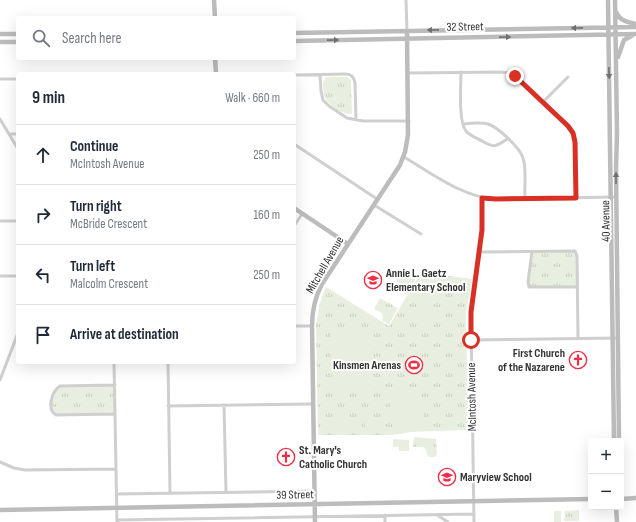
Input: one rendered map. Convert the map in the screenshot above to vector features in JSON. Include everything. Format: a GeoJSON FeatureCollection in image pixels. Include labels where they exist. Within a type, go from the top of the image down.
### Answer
{"type":"FeatureCollection","features":[{"type":"Feature","properties":{"kind":"main road"},"geometry":{"type":"LineString","coordinates":[[214,0],[215,16]]}},
{"type":"Feature","properties":{"kind":"main road","name":"40 Avenue"},"geometry":{"type":"LineString","coordinates":[[608,0],[615,338],[614,438]]}},
{"type":"Feature","properties":{"kind":"main road","name":"40 Avenue"},"geometry":{"type":"LineString","coordinates":[[613,197],[617,67],[616,0]]}},
{"type":"Feature","properties":{"kind":"main road"},"geometry":{"type":"LineString","coordinates":[[616,10],[621,19],[636,24]]}},
{"type":"Feature","properties":{"kind":"main road","name":"32 Street"},"geometry":{"type":"LineString","coordinates":[[296,33],[636,27]]}},
{"type":"Feature","properties":{"kind":"main road","name":"Mitchell Avenue"},"geometry":{"type":"LineString","coordinates":[[315,519],[312,326],[314,304],[320,288],[404,157],[408,141],[409,120],[407,31]]}},
{"type":"Feature","properties":{"kind":"main road"},"geometry":{"type":"LineString","coordinates":[[0,34],[16,34]]}},
{"type":"Feature","properties":{"kind":"main road"},"geometry":{"type":"LineString","coordinates":[[617,67],[618,57],[624,40],[635,34]]}},
{"type":"Feature","properties":{"kind":"main road","name":"32 Street"},"geometry":{"type":"LineString","coordinates":[[296,41],[635,34]]}},
{"type":"Feature","properties":{"kind":"main road"},"geometry":{"type":"LineString","coordinates":[[0,42],[16,42]]}},
{"type":"Feature","properties":{"kind":"main road"},"geometry":{"type":"LineString","coordinates":[[215,60],[216,72]]}},
{"type":"Feature","properties":{"kind":"main road"},"geometry":{"type":"LineString","coordinates":[[296,210],[348,244]]}},
{"type":"Feature","properties":{"kind":"main road","name":"40 Avenue"},"geometry":{"type":"LineString","coordinates":[[615,338],[619,438]]}},
{"type":"Feature","properties":{"kind":"main road"},"geometry":{"type":"LineString","coordinates":[[624,499],[636,498]]}},
{"type":"Feature","properties":{"kind":"main road","name":"39 Street"},"geometry":{"type":"LineString","coordinates":[[0,510],[588,499]]}},
{"type":"Feature","properties":{"kind":"main road"},"geometry":{"type":"LineString","coordinates":[[617,510],[617,522]]}},
{"type":"Feature","properties":{"kind":"street"},"geometry":{"type":"LineString","coordinates":[[406,0],[407,31]]}},
{"type":"Feature","properties":{"kind":"street"},"geometry":{"type":"LineString","coordinates":[[461,72],[463,124],[468,133],[491,146],[498,145],[507,139]]}},
{"type":"Feature","properties":{"kind":"street"},"geometry":{"type":"LineString","coordinates":[[408,73],[501,72],[509,73],[518,78],[568,126],[574,136],[576,144],[576,198]]}},
{"type":"Feature","properties":{"kind":"street"},"geometry":{"type":"LineString","coordinates":[[320,74],[321,91],[325,102],[344,116],[356,120],[409,120]]}},
{"type":"Feature","properties":{"kind":"street"},"geometry":{"type":"LineString","coordinates":[[296,75],[346,74],[353,76],[355,82],[356,120]]}},
{"type":"Feature","properties":{"kind":"street"},"geometry":{"type":"LineString","coordinates":[[544,102],[568,77]]}},
{"type":"Feature","properties":{"kind":"street"},"geometry":{"type":"LineString","coordinates":[[0,79],[16,79]]}},
{"type":"Feature","properties":{"kind":"street"},"geometry":{"type":"LineString","coordinates":[[0,119],[16,145]]}},
{"type":"Feature","properties":{"kind":"street"},"geometry":{"type":"LineString","coordinates":[[463,124],[487,124],[495,128],[518,150],[522,157],[524,166],[525,199]]}},
{"type":"Feature","properties":{"kind":"street"},"geometry":{"type":"LineString","coordinates":[[10,134],[16,134]]}},
{"type":"Feature","properties":{"kind":"street"},"geometry":{"type":"LineString","coordinates":[[296,145],[377,199]]}},
{"type":"Feature","properties":{"kind":"street"},"geometry":{"type":"LineString","coordinates":[[404,157],[464,192],[482,198],[525,199],[613,197]]}},
{"type":"Feature","properties":{"kind":"street","name":"McIntosh Avenue"},"geometry":{"type":"LineString","coordinates":[[474,522],[471,312],[480,252],[482,198]]}},
{"type":"Feature","properties":{"kind":"street"},"geometry":{"type":"LineString","coordinates":[[374,205],[421,234]]}},
{"type":"Feature","properties":{"kind":"street"},"geometry":{"type":"LineString","coordinates":[[296,223],[302,214]]}},
{"type":"Feature","properties":{"kind":"street"},"geometry":{"type":"LineString","coordinates":[[0,221],[16,221]]}},
{"type":"Feature","properties":{"kind":"street"},"geometry":{"type":"LineString","coordinates":[[480,252],[575,251],[577,256],[578,338]]}},
{"type":"Feature","properties":{"kind":"street"},"geometry":{"type":"LineString","coordinates":[[532,252],[528,282],[530,287],[577,287]]}},
{"type":"Feature","properties":{"kind":"street"},"geometry":{"type":"LineString","coordinates":[[0,276],[16,276]]}},
{"type":"Feature","properties":{"kind":"street"},"geometry":{"type":"LineString","coordinates":[[296,326],[312,326]]}},
{"type":"Feature","properties":{"kind":"street"},"geometry":{"type":"LineString","coordinates":[[0,380],[16,338]]}},
{"type":"Feature","properties":{"kind":"street"},"geometry":{"type":"LineString","coordinates":[[471,340],[615,338]]}},
{"type":"Feature","properties":{"kind":"street"},"geometry":{"type":"LineString","coordinates":[[114,364],[117,521]]}},
{"type":"Feature","properties":{"kind":"street"},"geometry":{"type":"LineString","coordinates":[[168,364],[170,493]]}},
{"type":"Feature","properties":{"kind":"street"},"geometry":{"type":"LineString","coordinates":[[115,385],[60,386],[55,392],[50,407],[52,412],[56,415],[115,414]]}},
{"type":"Feature","properties":{"kind":"street"},"geometry":{"type":"LineString","coordinates":[[168,406],[313,404]]}},
{"type":"Feature","properties":{"kind":"street"},"geometry":{"type":"LineString","coordinates":[[224,405],[226,492]]}},
{"type":"Feature","properties":{"kind":"street"},"geometry":{"type":"LineString","coordinates":[[0,462],[14,468],[29,470],[116,469]]}},
{"type":"Feature","properties":{"kind":"street","name":"39 Street"},"geometry":{"type":"LineString","coordinates":[[117,494],[315,491]]}},
{"type":"Feature","properties":{"kind":"street"},"geometry":{"type":"LineString","coordinates":[[435,514],[448,522]]}},
{"type":"Feature","properties":{"kind":"street","name":"39 Street"},"geometry":{"type":"LineString","coordinates":[[117,521],[172,521],[243,518],[315,519],[385,515],[474,514]]}},
{"type":"Feature","properties":{"kind":"street"},"geometry":{"type":"LineString","coordinates":[[385,515],[385,522]]}},
{"type":"Feature","properties":{"kind":"street"},"geometry":{"type":"LineString","coordinates":[[243,518],[244,522]]}},
{"type":"Feature","properties":{"kind":"green space"},"geometry":{"type":"Polygon","coordinates":[[[326,77],[347,77],[351,80],[352,114],[345,113],[337,109],[325,98],[323,92],[323,82],[326,77]]]}},
{"type":"Feature","properties":{"kind":"green space"},"geometry":{"type":"Polygon","coordinates":[[[532,252],[576,252],[577,287],[529,287],[528,282],[532,252]]]}},
{"type":"Feature","properties":{"kind":"green space"},"geometry":{"type":"Polygon","coordinates":[[[402,268],[414,277],[415,280],[405,294],[399,287],[396,279],[402,268]]]}},
{"type":"Feature","properties":{"kind":"green space"},"geometry":{"type":"Polygon","coordinates":[[[421,272],[472,279],[466,313],[468,430],[411,432],[392,435],[318,435],[316,326],[322,296],[326,287],[389,326],[421,272]]]}},
{"type":"Feature","properties":{"kind":"green space"},"geometry":{"type":"Polygon","coordinates":[[[416,290],[434,290],[434,325],[418,325],[416,290]]]}},
{"type":"Feature","properties":{"kind":"green space"},"geometry":{"type":"Polygon","coordinates":[[[380,298],[398,308],[389,324],[383,321],[382,313],[374,309],[380,298]]]}},
{"type":"Feature","properties":{"kind":"green space"},"geometry":{"type":"Polygon","coordinates":[[[331,329],[368,329],[368,388],[332,389],[331,329]]]}},
{"type":"Feature","properties":{"kind":"green space"},"geometry":{"type":"Polygon","coordinates":[[[115,385],[115,414],[56,415],[50,405],[58,387],[115,385]]]}},
{"type":"Feature","properties":{"kind":"green space"},"geometry":{"type":"Polygon","coordinates":[[[390,389],[412,395],[422,402],[424,428],[397,428],[392,426],[390,389]]]}},
{"type":"Feature","properties":{"kind":"green space"},"geometry":{"type":"Polygon","coordinates":[[[365,418],[379,419],[379,431],[365,431],[365,418]]]}},
{"type":"Feature","properties":{"kind":"green space"},"geometry":{"type":"Polygon","coordinates":[[[335,419],[349,419],[349,432],[335,432],[335,419]]]}},
{"type":"Feature","properties":{"kind":"green space"},"geometry":{"type":"Polygon","coordinates":[[[414,437],[436,439],[437,454],[435,457],[429,457],[424,447],[413,447],[414,437]]]}},
{"type":"Feature","properties":{"kind":"green space"},"geometry":{"type":"Polygon","coordinates":[[[393,439],[409,440],[409,451],[399,451],[399,447],[393,447],[393,439]]]}},
{"type":"Feature","properties":{"kind":"green space"},"geometry":{"type":"Polygon","coordinates":[[[579,510],[579,521],[564,521],[565,511],[579,510]]]}},
{"type":"Feature","properties":{"kind":"green space"},"geometry":{"type":"Polygon","coordinates":[[[554,511],[561,511],[561,522],[554,522],[554,511]]]}},
{"type":"Feature","properties":{"kind":"place","name":"Annie L. Gaetz Elementary School"},"geometry":{"type":"Point","coordinates":[373,280]}},
{"type":"Feature","properties":{"kind":"place","name":"First Church of the Nazarene"},"geometry":{"type":"Point","coordinates":[578,360]}},
{"type":"Feature","properties":{"kind":"place","name":"Kinsmen Arenas"},"geometry":{"type":"Point","coordinates":[414,365]}},
{"type":"Feature","properties":{"kind":"place","name":"St. Mary's Catholic Church"},"geometry":{"type":"Point","coordinates":[286,457]}},
{"type":"Feature","properties":{"kind":"place","name":"Maryview School"},"geometry":{"type":"Point","coordinates":[447,477]}},
{"type":"Feature","properties":{"kind":"route"},"geometry":{"type":"LineString","coordinates":[[471,340],[471,312],[482,230],[482,198],[576,198],[576,144],[572,130],[521,80],[515,76]]}}]}
